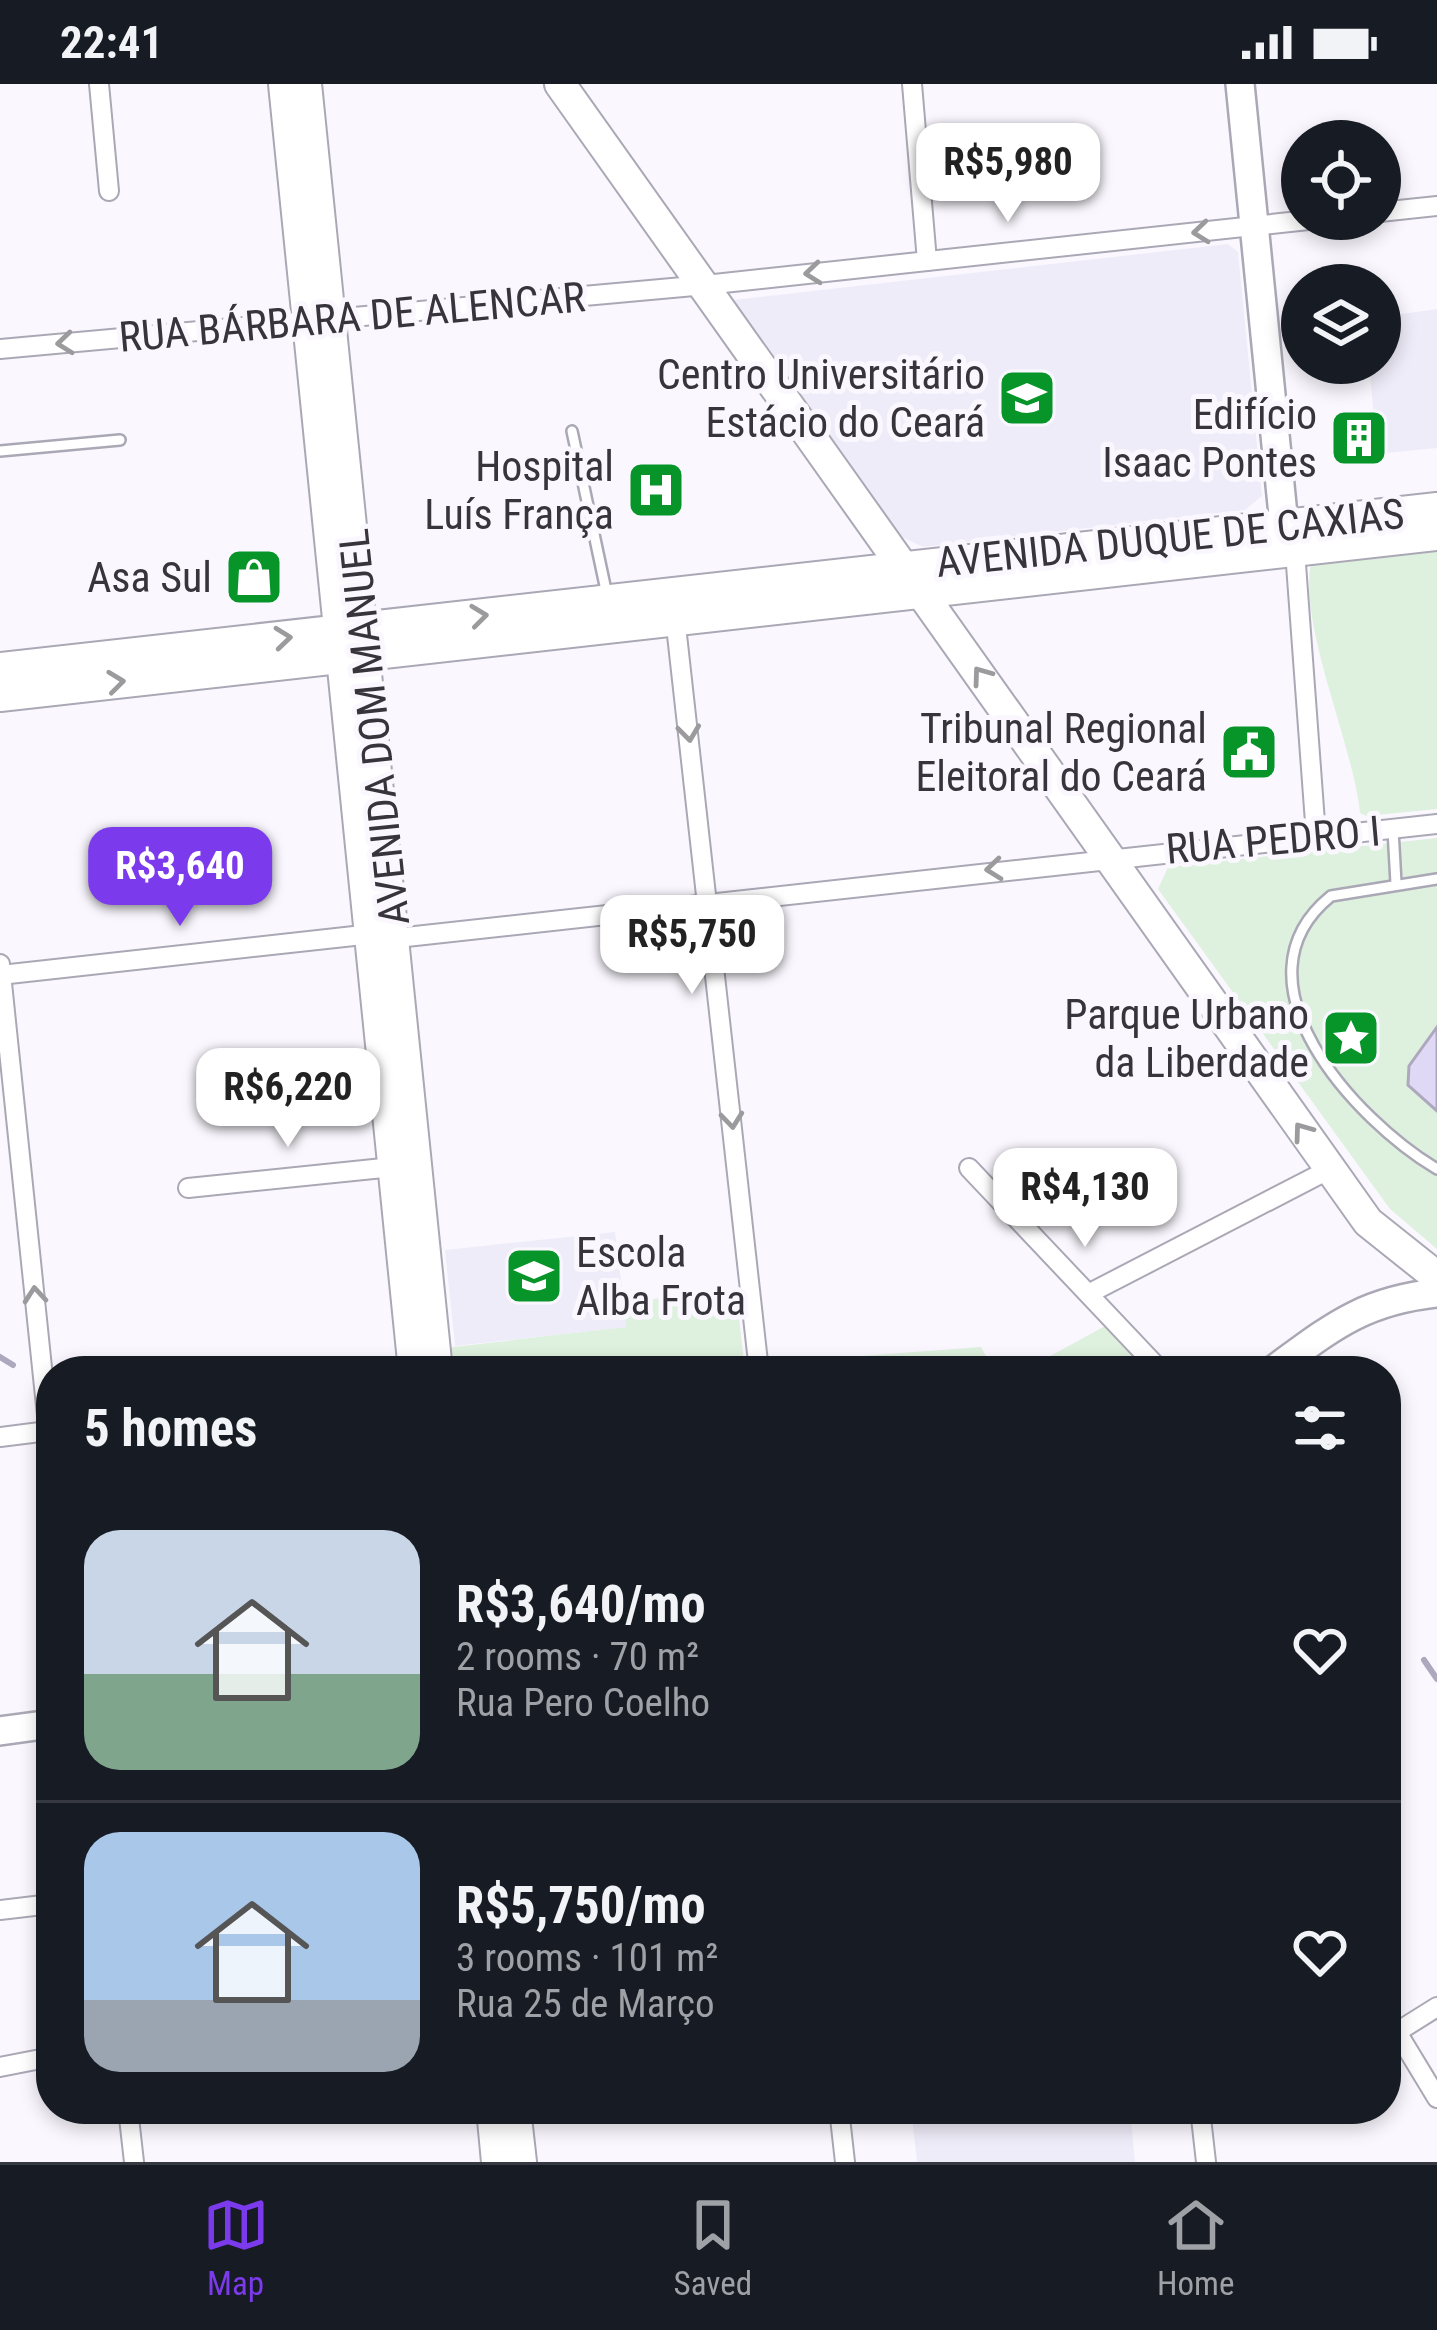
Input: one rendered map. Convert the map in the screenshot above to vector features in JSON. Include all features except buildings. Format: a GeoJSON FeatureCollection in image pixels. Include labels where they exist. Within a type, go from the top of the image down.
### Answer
{"type":"FeatureCollection","features":[{"type":"Feature","properties":{"kind":"main road","name":"AVENIDA DOM MANUEL"},"geometry":{"type":"LineString","coordinates":[[284,84],[320,319]]}},
{"type":"Feature","properties":{"kind":"main road","name":"AVENIDA DOM MANUEL"},"geometry":{"type":"LineString","coordinates":[[306,84],[320,319],[352,643],[434,1356]]}},
{"type":"Feature","properties":{"kind":"main road"},"geometry":{"type":"LineString","coordinates":[[560,84],[1330,1169],[1391,1245],[1437,1277]]}},
{"type":"Feature","properties":{"kind":"main road","name":"AVENIDA DUQUE DE CAXIAS"},"geometry":{"type":"LineString","coordinates":[[912,580],[1289,538],[1437,508]]}},
{"type":"Feature","properties":{"kind":"main road","name":"AVENIDA DUQUE DE CAXIAS"},"geometry":{"type":"LineString","coordinates":[[1289,538],[1437,536]]}},
{"type":"Feature","properties":{"kind":"main road"},"geometry":{"type":"LineString","coordinates":[[0,696],[608,600],[912,580]]}},
{"type":"Feature","properties":{"kind":"main road"},"geometry":{"type":"LineString","coordinates":[[0,668],[675,616],[912,580]]}},
{"type":"Feature","properties":{"kind":"main road","name":"AVENIDA DOM MANUEL"},"geometry":{"type":"LineString","coordinates":[[384,936],[393,1166],[412,1356]]}},
{"type":"Feature","properties":{"kind":"main road"},"geometry":{"type":"LineString","coordinates":[[493,2124],[497,2162]]}},
{"type":"Feature","properties":{"kind":"main road"},"geometry":{"type":"LineString","coordinates":[[517,2124],[521,2162]]}},
{"type":"Feature","properties":{"kind":"street"},"geometry":{"type":"LineString","coordinates":[[99,84],[109,191]]}},
{"type":"Feature","properties":{"kind":"street"},"geometry":{"type":"LineString","coordinates":[[912,84],[927,261]]}},
{"type":"Feature","properties":{"kind":"street"},"geometry":{"type":"LineString","coordinates":[[1240,84],[1316,836]]}},
{"type":"Feature","properties":{"kind":"street"},"geometry":{"type":"LineString","coordinates":[[1401,210],[1437,206]]}},
{"type":"Feature","properties":{"kind":"street","name":"RUA BÁRBARA DE ALENCAR"},"geometry":{"type":"LineString","coordinates":[[0,349],[705,285],[1281,223]]}},
{"type":"Feature","properties":{"kind":"street"},"geometry":{"type":"LineString","coordinates":[[675,616],[757,1356]]}},
{"type":"Feature","properties":{"kind":"street","name":"RUA PEDRO I"},"geometry":{"type":"LineString","coordinates":[[1,975],[1437,824]]}},
{"type":"Feature","properties":{"kind":"street"},"geometry":{"type":"LineString","coordinates":[[0,964],[40,1356]]}},
{"type":"Feature","properties":{"kind":"street"},"geometry":{"type":"LineString","coordinates":[[188,1188],[393,1166]]}},
{"type":"Feature","properties":{"kind":"street"},"geometry":{"type":"LineString","coordinates":[[969,1168],[1147,1356]]}},
{"type":"Feature","properties":{"kind":"street"},"geometry":{"type":"LineString","coordinates":[[1090,1293],[1330,1169]]}},
{"type":"Feature","properties":{"kind":"street"},"geometry":{"type":"LineString","coordinates":[[1293,1356],[1357,1311],[1386,1300],[1437,1293]]}},
{"type":"Feature","properties":{"kind":"street"},"geometry":{"type":"LineString","coordinates":[[0,1437],[36,1432]]}},
{"type":"Feature","properties":{"kind":"street"},"geometry":{"type":"LineString","coordinates":[[0,1731],[36,1726]]}},
{"type":"Feature","properties":{"kind":"street"},"geometry":{"type":"LineString","coordinates":[[0,1910],[36,1906]]}},
{"type":"Feature","properties":{"kind":"street"},"geometry":{"type":"LineString","coordinates":[[1401,2030],[1437,2007]]}},
{"type":"Feature","properties":{"kind":"street"},"geometry":{"type":"LineString","coordinates":[[1401,2039],[1437,2098]]}},
{"type":"Feature","properties":{"kind":"street"},"geometry":{"type":"LineString","coordinates":[[0,2066],[36,2060]]}},
{"type":"Feature","properties":{"kind":"street"},"geometry":{"type":"LineString","coordinates":[[130,2124],[134,2162]]}},
{"type":"Feature","properties":{"kind":"street"},"geometry":{"type":"LineString","coordinates":[[840,2124],[844,2162]]}},
{"type":"Feature","properties":{"kind":"street"},"geometry":{"type":"LineString","coordinates":[[1202,2124],[1206,2162]]}},
{"type":"Feature","properties":{"kind":"lane"},"geometry":{"type":"LineString","coordinates":[[572,431],[608,600]]}},
{"type":"Feature","properties":{"kind":"lane"},"geometry":{"type":"LineString","coordinates":[[0,451],[120,440]]}},
{"type":"Feature","properties":{"kind":"lane"},"geometry":{"type":"LineString","coordinates":[[1393,830],[1396,884]]}},
{"type":"Feature","properties":{"kind":"lane"},"geometry":{"type":"LineString","coordinates":[[1437,879],[1346,891],[1320,905],[1296,945],[1291,994],[1315,1048],[1343,1082],[1383,1125],[1437,1169]]}},
{"type":"Feature","properties":{"kind":"shaded area","name":"Centro Universitário Estácio do Ceará"},"geometry":{"type":"Polygon","coordinates":[[[1228,244],[1238,252],[1262,496],[1245,510],[923,547],[902,537],[733,300],[1228,244]]]}},
{"type":"Feature","properties":{"kind":"shaded area"},"geometry":{"type":"Polygon","coordinates":[[[1437,309],[1437,448],[1377,454],[1371,384],[1401,384],[1401,314],[1437,309]]]}},
{"type":"Feature","properties":{"kind":"shaded area"},"geometry":{"type":"Polygon","coordinates":[[[1437,1027],[1437,1111],[1408,1085],[1409,1066],[1437,1027]]]}},
{"type":"Feature","properties":{"kind":"shaded area","name":"Escola Alba Frota"},"geometry":{"type":"Polygon","coordinates":[[[615,1232],[627,1327],[455,1346],[445,1250],[615,1232]]]}},
{"type":"Feature","properties":{"kind":"shaded area"},"geometry":{"type":"Polygon","coordinates":[[[913,2124],[1131,2124],[1135,2162],[917,2162],[913,2124]]]}},
{"type":"Feature","properties":{"kind":"green space"},"geometry":{"type":"Polygon","coordinates":[[[1437,546],[1437,809],[1366,816],[1360,813],[1318,648],[1309,585],[1312,559],[1437,546]]]}},
{"type":"Feature","properties":{"kind":"green space","name":"Parque Urbano da Liberdade"},"geometry":{"type":"Polygon","coordinates":[[[1437,838],[1437,1249],[1390,1209],[1158,889],[1168,867],[1437,838]]]}},
{"type":"Feature","properties":{"kind":"green space"},"geometry":{"type":"Polygon","coordinates":[[[736,1290],[743,1356],[445,1356],[444,1348],[626,1327],[624,1302],[736,1290]]]}},
{"type":"Feature","properties":{"kind":"green space"},"geometry":{"type":"Polygon","coordinates":[[[1105,1326],[1133,1356],[1050,1356],[1105,1326]]]}},
{"type":"Feature","properties":{"kind":"green space"},"geometry":{"type":"Polygon","coordinates":[[[981,1347],[986,1356],[861,1356],[981,1347]]]}},
{"type":"Feature","properties":{"kind":"waterway"},"geometry":{"type":"LineString","coordinates":[[0,1357],[13,1365]]}},
{"type":"Feature","properties":{"kind":"waterway"},"geometry":{"type":"LineString","coordinates":[[1424,1660],[1437,1679]]}},
{"type":"Feature","properties":{"kind":"place","name":"Centro Universitário Estácio do Ceará"},"geometry":{"type":"Point","coordinates":[1027,398]}},
{"type":"Feature","properties":{"kind":"place","name":"Edifício Isaac Pontes"},"geometry":{"type":"Point","coordinates":[1359,438]}},
{"type":"Feature","properties":{"kind":"place","name":"Hospital Luís França"},"geometry":{"type":"Point","coordinates":[656,490]}},
{"type":"Feature","properties":{"kind":"place","name":"Asa Sul"},"geometry":{"type":"Point","coordinates":[254,577]}},
{"type":"Feature","properties":{"kind":"place","name":"Tribunal Regional Eleitoral do Ceará"},"geometry":{"type":"Point","coordinates":[1249,752]}},
{"type":"Feature","properties":{"kind":"place","name":"Parque Urbano da Liberdade"},"geometry":{"type":"Point","coordinates":[1351,1038]}},
{"type":"Feature","properties":{"kind":"place","name":"Escola Alba Frota"},"geometry":{"type":"Point","coordinates":[534,1276]}}]}
